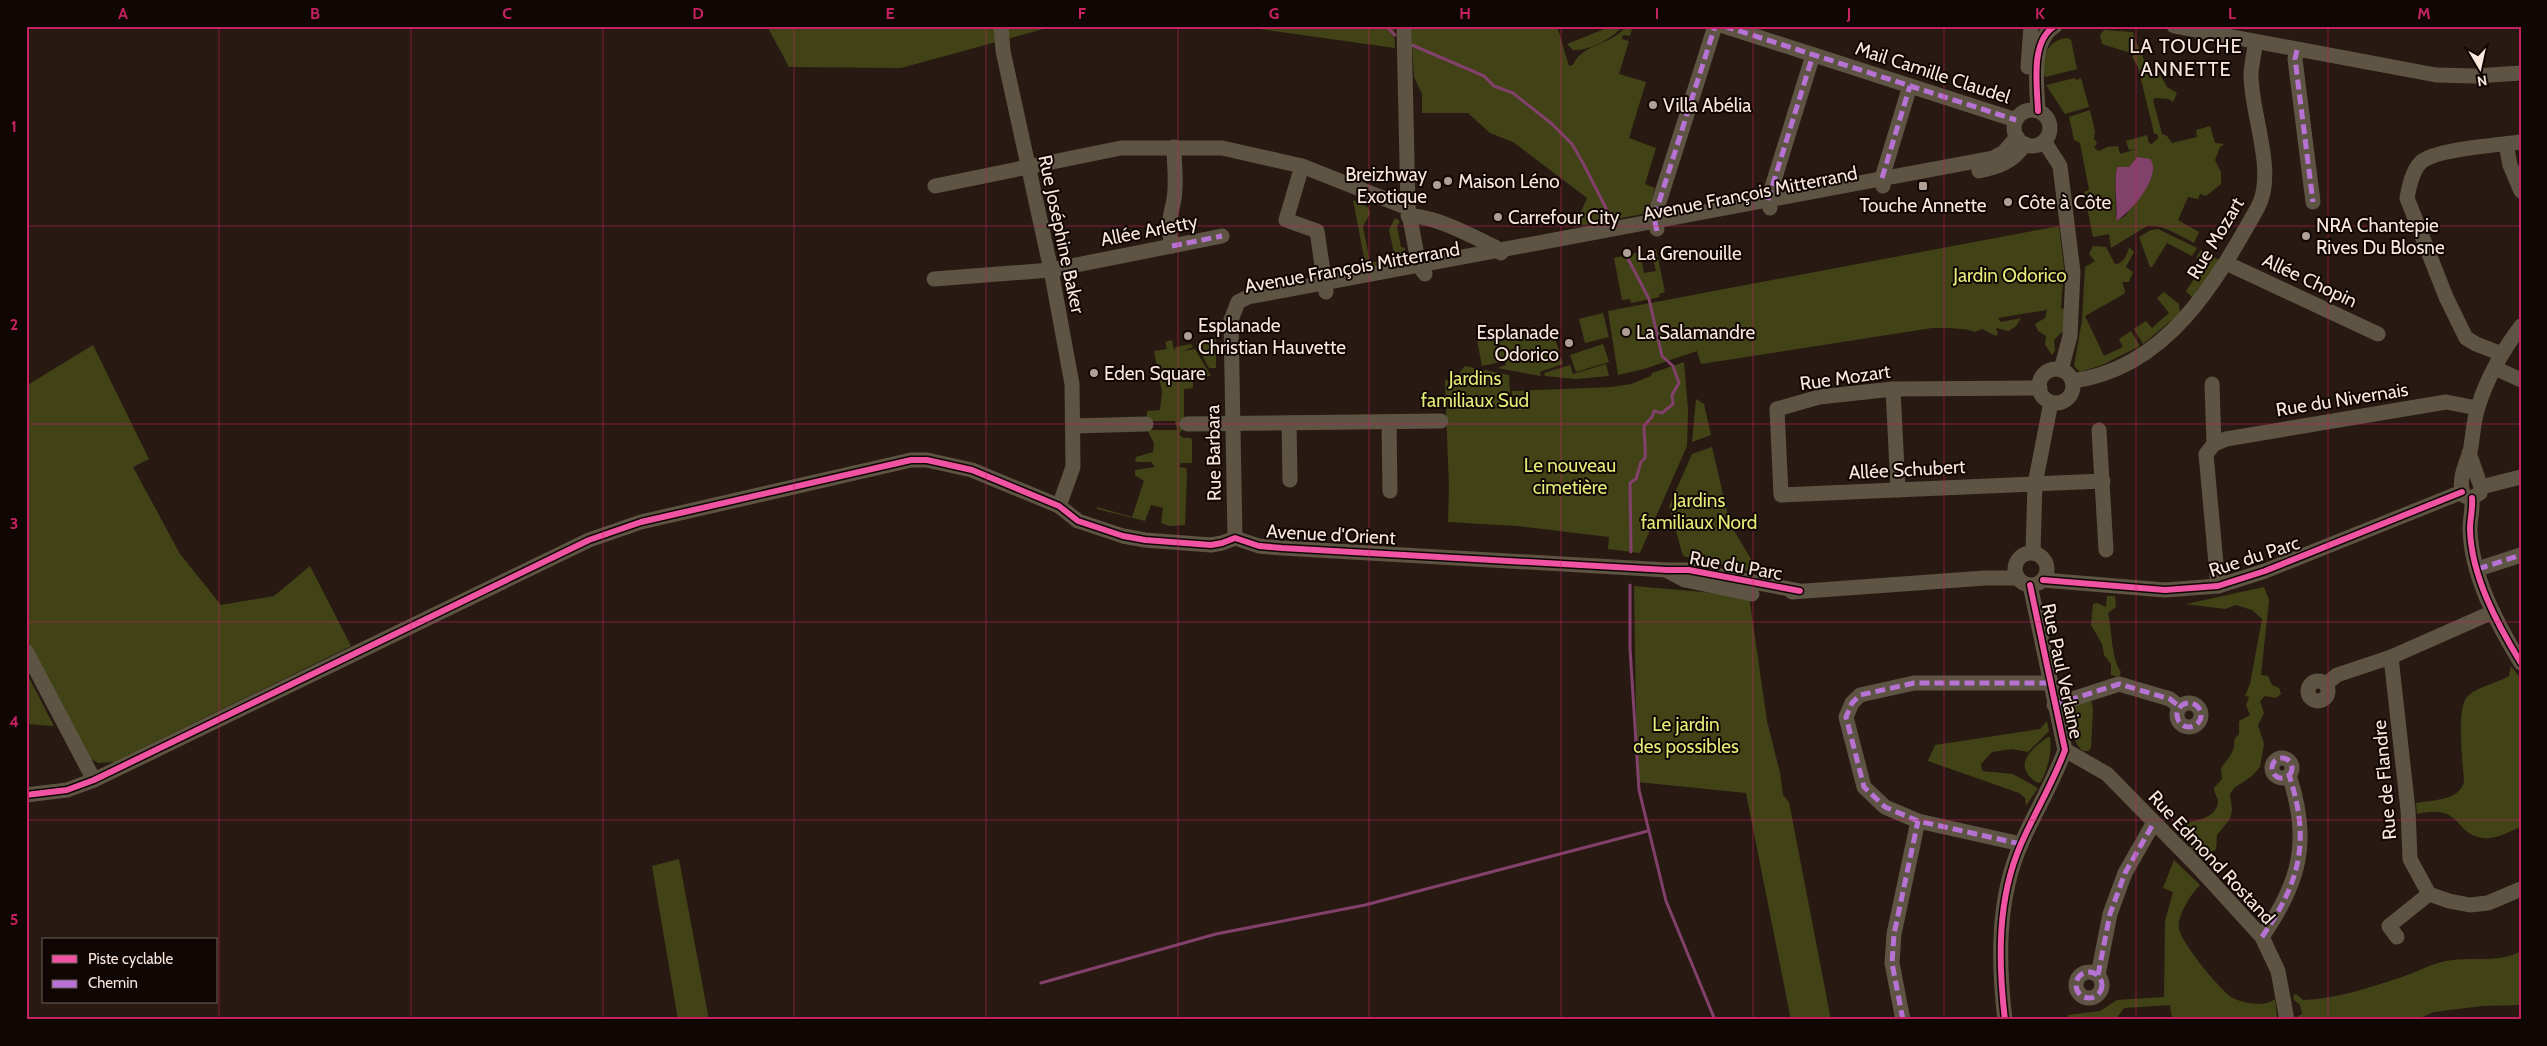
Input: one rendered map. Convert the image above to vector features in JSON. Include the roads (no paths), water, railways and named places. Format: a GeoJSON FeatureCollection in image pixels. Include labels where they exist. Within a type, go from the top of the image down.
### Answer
{"type":"FeatureCollection","features":[{"type":"Feature","properties":{"kind":"street","name":"Rue Joséphine Baker"},"geometry":{"type":"LineString","coordinates":[[1001,26],[1003,50],[1050,270],[1072,384],[1073,467],[1059,506]]}},
{"type":"Feature","properties":{"kind":"street"},"geometry":{"type":"LineString","coordinates":[[1404,26],[1408,212],[1422,270]]}},
{"type":"Feature","properties":{"kind":"street"},"geometry":{"type":"LineString","coordinates":[[1656,226],[1716,26]]}},
{"type":"Feature","properties":{"kind":"street","name":"Mail Camille Claudel"},"geometry":{"type":"LineString","coordinates":[[1724,26],[2016,120]]}},
{"type":"Feature","properties":{"kind":"street"},"geometry":{"type":"LineString","coordinates":[[2032,26],[2028,85],[2034,110]]}},
{"type":"Feature","properties":{"kind":"street"},"geometry":{"type":"LineString","coordinates":[[2034,110],[2038,52],[2046,31],[2055,26]]}},
{"type":"Feature","properties":{"kind":"street"},"geometry":{"type":"LineString","coordinates":[[2174,26],[2436,75],[2476,76],[2521,73]]}},
{"type":"Feature","properties":{"kind":"street","name":"Rue Mozart"},"geometry":{"type":"LineString","coordinates":[[2072,381],[2093,377],[2127,363],[2160,342],[2192,311],[2226,263],[2262,199],[2264,172],[2251,74],[2256,42]]}},
{"type":"Feature","properties":{"kind":"street"},"geometry":{"type":"LineString","coordinates":[[2297,50],[2295,59],[2312,202]]}},
{"type":"Feature","properties":{"kind":"street"},"geometry":{"type":"LineString","coordinates":[[1769,205],[1813,55]]}},
{"type":"Feature","properties":{"kind":"street"},"geometry":{"type":"LineString","coordinates":[[1882,183],[1910,86]]}},
{"type":"Feature","properties":{"kind":"street"},"geometry":{"type":"LineString","coordinates":[[2034,110],[2046,117],[2050,126],[2044,141],[2035,145],[2021,141],[2015,132],[2016,120],[2024,112],[2034,110]]}},
{"type":"Feature","properties":{"kind":"street","name":"Avenue François Mitterrand"},"geometry":{"type":"LineString","coordinates":[[1236,308],[1422,270],[1882,183],[1998,167],[2011,160],[2021,141]]}},
{"type":"Feature","properties":{"kind":"street"},"geometry":{"type":"LineString","coordinates":[[2044,141],[2060,166],[2073,272],[2070,336],[2062,370]]}},
{"type":"Feature","properties":{"kind":"street"},"geometry":{"type":"LineString","coordinates":[[2502,354],[2466,338],[2446,297],[2407,198],[2410,182],[2421,162],[2439,154],[2514,143],[2510,165],[2521,191]]}},
{"type":"Feature","properties":{"kind":"street"},"geometry":{"type":"LineString","coordinates":[[1172,246],[1170,212],[1174,199],[1174,147]]}},
{"type":"Feature","properties":{"kind":"street"},"geometry":{"type":"LineString","coordinates":[[935,186],[1121,148],[1222,148],[1302,166],[1417,216],[1438,223],[1503,255]]}},
{"type":"Feature","properties":{"kind":"street"},"geometry":{"type":"LineString","coordinates":[[1302,166],[1286,220],[1317,231],[1325,289]]}},
{"type":"Feature","properties":{"kind":"street","name":"Allée Arletty"},"geometry":{"type":"LineString","coordinates":[[934,279],[1050,270],[1222,236]]}},
{"type":"Feature","properties":{"kind":"street","name":"Allée Chopin"},"geometry":{"type":"LineString","coordinates":[[2226,263],[2378,334]]}},
{"type":"Feature","properties":{"kind":"street","name":"Rue Barbara"},"geometry":{"type":"LineString","coordinates":[[1235,538],[1231,320],[1236,308]]}},
{"type":"Feature","properties":{"kind":"street"},"geometry":{"type":"LineString","coordinates":[[2521,326],[2502,354],[2477,408],[2470,452],[2464,466],[2471,488],[2473,511],[2470,528],[2478,569],[2494,612],[2521,663]]}},
{"type":"Feature","properties":{"kind":"street"},"geometry":{"type":"LineString","coordinates":[[2495,368],[2521,380]]}},
{"type":"Feature","properties":{"kind":"street"},"geometry":{"type":"LineString","coordinates":[[2050,370],[2062,370],[2072,381],[2072,391],[2066,399],[2051,402],[2044,397],[2040,388],[2042,377],[2050,370]]}},
{"type":"Feature","properties":{"kind":"street"},"geometry":{"type":"LineString","coordinates":[[2212,384],[2214,444],[2206,454],[2218,586]]}},
{"type":"Feature","properties":{"kind":"street","name":"Rue Mozart"},"geometry":{"type":"LineString","coordinates":[[1781,495],[1777,409],[1820,396],[1893,389],[2040,388]]}},
{"type":"Feature","properties":{"kind":"street"},"geometry":{"type":"LineString","coordinates":[[1893,389],[1898,490]]}},
{"type":"Feature","properties":{"kind":"street"},"geometry":{"type":"LineString","coordinates":[[2033,552],[2035,484],[2051,402]]}},
{"type":"Feature","properties":{"kind":"street","name":"Rue du Nivernais"},"geometry":{"type":"LineString","coordinates":[[2214,444],[2226,439],[2446,402],[2477,408]]}},
{"type":"Feature","properties":{"kind":"street"},"geometry":{"type":"LineString","coordinates":[[1187,424],[1440,420]]}},
{"type":"Feature","properties":{"kind":"street"},"geometry":{"type":"LineString","coordinates":[[1389,422],[1390,491]]}},
{"type":"Feature","properties":{"kind":"street"},"geometry":{"type":"LineString","coordinates":[[1288,423],[1290,480]]}},
{"type":"Feature","properties":{"kind":"street"},"geometry":{"type":"LineString","coordinates":[[1074,426],[1146,424]]}},
{"type":"Feature","properties":{"kind":"street"},"geometry":{"type":"LineString","coordinates":[[2099,430],[2106,550]]}},
{"type":"Feature","properties":{"kind":"street"},"geometry":{"type":"LineString","coordinates":[[26,795],[67,790],[94,780],[589,540],[641,522],[892,463],[927,460],[972,470],[1059,506],[1078,521],[1090,526],[1145,540],[1210,545],[1222,544],[1235,538]]}},
{"type":"Feature","properties":{"kind":"street","name":"Rue du Parc"},"geometry":{"type":"LineString","coordinates":[[1667,570],[1689,570],[1800,591],[1985,578],[2074,582],[2165,590],[2218,586],[2265,572],[2471,488],[2521,477]]}},
{"type":"Feature","properties":{"kind":"street","name":"Allée Schubert"},"geometry":{"type":"LineString","coordinates":[[1781,495],[2103,481]]}},
{"type":"Feature","properties":{"kind":"street","name":"Avenue d'Orient"},"geometry":{"type":"LineString","coordinates":[[1235,538],[1259,546],[1667,570]]}},
{"type":"Feature","properties":{"kind":"street"},"geometry":{"type":"LineString","coordinates":[[2033,552],[2042,556],[2048,570],[2030,581],[2015,569],[2017,561],[2024,554],[2033,552]]}},
{"type":"Feature","properties":{"kind":"street"},"geometry":{"type":"LineString","coordinates":[[2478,569],[2521,555]]}},
{"type":"Feature","properties":{"kind":"street","name":"Rue du Parc"},"geometry":{"type":"LineString","coordinates":[[1985,578],[2017,561]]}},
{"type":"Feature","properties":{"kind":"street","name":"Rue du Parc"},"geometry":{"type":"LineString","coordinates":[[2047,565],[2074,582]]}},
{"type":"Feature","properties":{"kind":"street","name":"Rue Paul Verlaine"},"geometry":{"type":"LineString","coordinates":[[2005,1020],[2000,981],[2001,932],[2007,887],[2021,844],[2056,776],[2065,750],[2049,683],[2030,581]]}},
{"type":"Feature","properties":{"kind":"street"},"geometry":{"type":"LineString","coordinates":[[2326,684],[2337,675],[2391,657],[2494,612]]}},
{"type":"Feature","properties":{"kind":"street"},"geometry":{"type":"LineString","coordinates":[[26,651],[94,780]]}},
{"type":"Feature","properties":{"kind":"street","name":"Rue de Flandre"},"geometry":{"type":"LineString","coordinates":[[2391,657],[2408,810],[2410,859],[2430,894]]}},
{"type":"Feature","properties":{"kind":"street"},"geometry":{"type":"LineString","coordinates":[[2021,844],[1918,821],[1885,807],[1864,787],[1846,717],[1852,703],[1860,695],[1914,683],[2049,683]]}},
{"type":"Feature","properties":{"kind":"street"},"geometry":{"type":"LineString","coordinates":[[2054,705],[2119,684],[2170,698],[2180,707]]}},
{"type":"Feature","properties":{"kind":"street","name":"Rue Edmond Rostand"},"geometry":{"type":"LineString","coordinates":[[2065,750],[2107,774],[2262,937],[2278,971],[2287,1020]]}},
{"type":"Feature","properties":{"kind":"street"},"geometry":{"type":"LineString","coordinates":[[2262,937],[2278,913],[2292,885],[2299,858],[2299,825],[2289,775]]}},
{"type":"Feature","properties":{"kind":"street"},"geometry":{"type":"LineString","coordinates":[[1903,1020],[1892,963],[1894,934],[1918,821]]}},
{"type":"Feature","properties":{"kind":"street"},"geometry":{"type":"LineString","coordinates":[[2098,975],[2110,914],[2125,873],[2153,824]]}},
{"type":"Feature","properties":{"kind":"street"},"geometry":{"type":"LineString","coordinates":[[2397,937],[2389,926],[2430,894],[2449,901],[2470,905],[2488,904],[2521,890]]}},
{"type":"Feature","properties":{"kind":"waterway"},"geometry":{"type":"LineString","coordinates":[[1386,26],[1395,35]]}},
{"type":"Feature","properties":{"kind":"waterway"},"geometry":{"type":"LineString","coordinates":[[1412,45],[1484,76],[1494,86],[1513,93],[1552,124],[1572,144],[1612,220]]}},
{"type":"Feature","properties":{"kind":"waterway"},"geometry":{"type":"LineString","coordinates":[[1626,255],[1649,299],[1662,356],[1673,366],[1679,383],[1672,395],[1673,404],[1662,413],[1654,411],[1652,417],[1644,426],[1645,458],[1641,462],[1636,479],[1630,483],[1631,552]]}},
{"type":"Feature","properties":{"kind":"waterway"},"geometry":{"type":"LineString","coordinates":[[1630,585],[1630,648],[1639,790],[1666,901],[1715,1020]]}},
{"type":"Feature","properties":{"kind":"waterway"},"geometry":{"type":"LineString","coordinates":[[1041,983],[1216,934],[1365,905],[1648,831]]}},
{"type":"Feature","properties":{"kind":"place","name":"Villa Abélia"},"geometry":{"type":"Point","coordinates":[1653,105]}},
{"type":"Feature","properties":{"kind":"place","name":"Maison Léno"},"geometry":{"type":"Point","coordinates":[1448,181]}},
{"type":"Feature","properties":{"kind":"place","name":"Breizhway Exotique"},"geometry":{"type":"Point","coordinates":[1437,185]}},
{"type":"Feature","properties":{"kind":"place","name":"Touche Annette"},"geometry":{"type":"Point","coordinates":[1923,186]}},
{"type":"Feature","properties":{"kind":"place","name":"Côte à Côte"},"geometry":{"type":"Point","coordinates":[2008,202]}},
{"type":"Feature","properties":{"kind":"place","name":"Carrefour City"},"geometry":{"type":"Point","coordinates":[1498,217]}},
{"type":"Feature","properties":{"kind":"place","name":"NRA Chantepie Rives Du Blosne"},"geometry":{"type":"Point","coordinates":[2306,236]}},
{"type":"Feature","properties":{"kind":"place","name":"La Grenouille"},"geometry":{"type":"Point","coordinates":[1627,253]}},
{"type":"Feature","properties":{"kind":"place","name":"La Salamandre"},"geometry":{"type":"Point","coordinates":[1626,332]}},
{"type":"Feature","properties":{"kind":"place","name":"Esplanade Christian Hauvette"},"geometry":{"type":"Point","coordinates":[1188,336]}},
{"type":"Feature","properties":{"kind":"place","name":"Esplanade Odorico"},"geometry":{"type":"Point","coordinates":[1569,343]}},
{"type":"Feature","properties":{"kind":"place","name":"Eden Square"},"geometry":{"type":"Point","coordinates":[1094,373]}},
{"type":"Feature","properties":{"kind":"district","name":"LA TOUCHE ANNETTE"},"geometry":{"type":"Point","coordinates":[2186,58]}},
{"type":"Feature","properties":{"kind":"park label","name":"Jardin Odorico"},"geometry":{"type":"Point","coordinates":[2010,275]}},
{"type":"Feature","properties":{"kind":"park label","name":"Jardins familiaux Sud"},"geometry":{"type":"Point","coordinates":[1475,389]}},
{"type":"Feature","properties":{"kind":"park label","name":"Le nouveau cimetière"},"geometry":{"type":"Point","coordinates":[1570,476]}},
{"type":"Feature","properties":{"kind":"park label","name":"Jardins familiaux Nord"},"geometry":{"type":"Point","coordinates":[1699,511]}},
{"type":"Feature","properties":{"kind":"park label","name":"Le jardin des possibles"},"geometry":{"type":"Point","coordinates":[1686,735]}}]}
